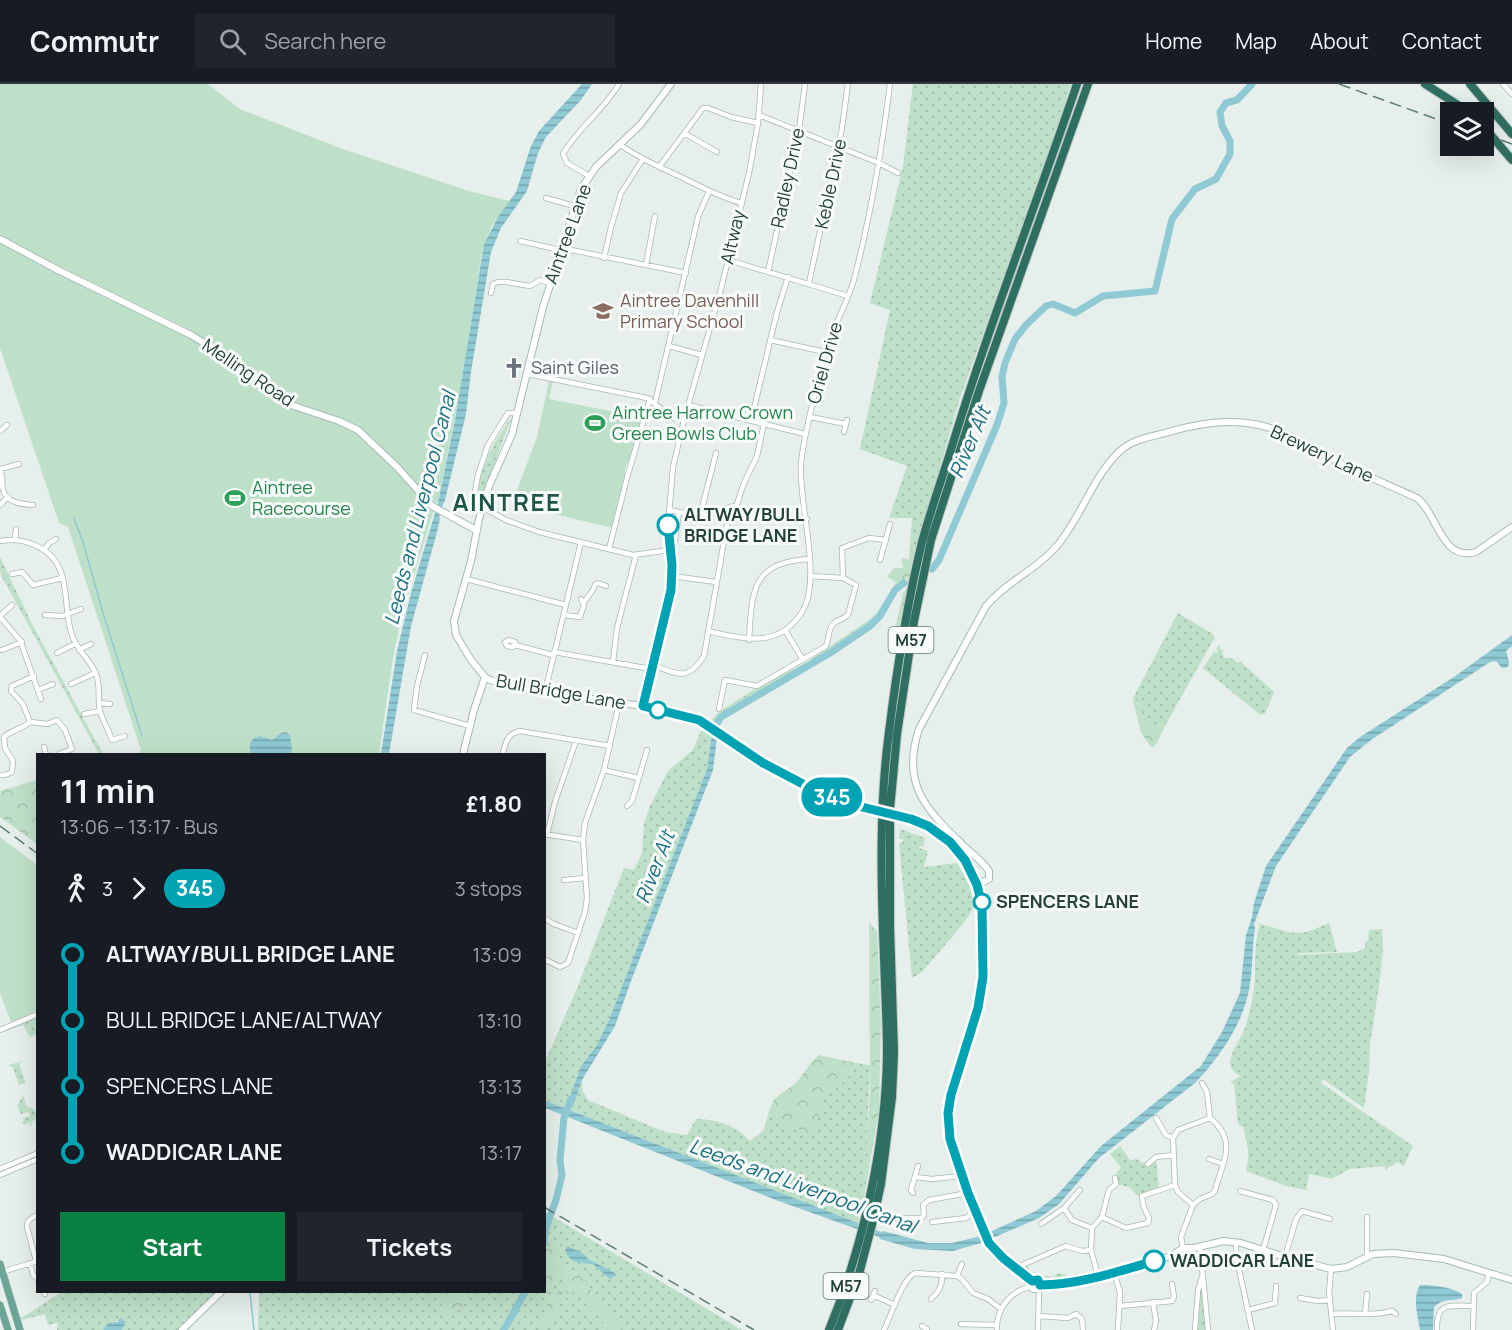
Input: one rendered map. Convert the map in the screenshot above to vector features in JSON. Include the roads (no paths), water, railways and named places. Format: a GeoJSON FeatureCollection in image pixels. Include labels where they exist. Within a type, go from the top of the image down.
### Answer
{"type":"FeatureCollection","features":[{"type":"Feature","properties":{"kind":"highway","name":"M57"},"geometry":{"type":"LineString","coordinates":[[869,1220],[887,1056],[882,806],[888,735],[905,622],[923,540],[968,394],[1077,84]]}},
{"type":"Feature","properties":{"kind":"highway","name":"M57"},"geometry":{"type":"LineString","coordinates":[[838,1330],[852,1294],[863,1241],[881,1184],[892,1097],[894,1053],[890,927],[890,809],[897,734],[914,621],[931,540],[979,391],[1088,84]]}},
{"type":"Feature","properties":{"kind":"highway"},"geometry":{"type":"LineString","coordinates":[[1425,84],[1453,102]]}},
{"type":"Feature","properties":{"kind":"highway"},"geometry":{"type":"LineString","coordinates":[[1470,84],[1512,134]]}},
{"type":"Feature","properties":{"kind":"highway"},"geometry":{"type":"LineString","coordinates":[[1494,139],[1512,160]]}},
{"type":"Feature","properties":{"kind":"highway","name":"M57"},"geometry":{"type":"LineString","coordinates":[[829,1330],[863,1241]]}},
{"type":"Feature","properties":{"kind":"main road"},"geometry":{"type":"LineString","coordinates":[[1,1268],[20,1330]]}},
{"type":"Feature","properties":{"kind":"main road"},"geometry":{"type":"LineString","coordinates":[[6,1329],[1,1309],[13,1309]]}},
{"type":"Feature","properties":{"kind":"street"},"geometry":{"type":"LineString","coordinates":[[589,176],[567,163],[563,154],[568,145],[610,99],[619,84]]}},
{"type":"Feature","properties":{"kind":"street","name":"Aintree Lane"},"geometry":{"type":"LineString","coordinates":[[484,677],[466,654],[456,635],[454,621],[489,486],[519,413],[538,325],[574,206],[589,176],[641,124],[671,84]]}},
{"type":"Feature","properties":{"kind":"street","name":"Altway"},"geometry":{"type":"LineString","coordinates":[[643,706],[670,592],[672,576],[669,510],[673,467],[728,260],[758,123],[761,84]]}},
{"type":"Feature","properties":{"kind":"street","name":"Radley Drive"},"geometry":{"type":"LineString","coordinates":[[768,272],[799,130],[805,84]]}},
{"type":"Feature","properties":{"kind":"street","name":"Keble Drive"},"geometry":{"type":"LineString","coordinates":[[809,284],[838,147],[848,84]]}},
{"type":"Feature","properties":{"kind":"street","name":"Oriel Drive"},"geometry":{"type":"LineString","coordinates":[[785,630],[795,622],[803,610],[810,576],[801,465],[805,434],[825,352],[837,318],[849,296],[879,163],[890,84]]}},
{"type":"Feature","properties":{"kind":"street"},"geometry":{"type":"LineString","coordinates":[[1503,84],[1512,94]]}},
{"type":"Feature","properties":{"kind":"street"},"geometry":{"type":"LineString","coordinates":[[659,167],[703,108],[758,123]]}},
{"type":"Feature","properties":{"kind":"street"},"geometry":{"type":"LineString","coordinates":[[759,115],[879,163],[898,173]]}},
{"type":"Feature","properties":{"kind":"street"},"geometry":{"type":"LineString","coordinates":[[684,132],[717,152]]}},
{"type":"Feature","properties":{"kind":"street"},"geometry":{"type":"LineString","coordinates":[[619,144],[659,167],[709,191],[741,203]]}},
{"type":"Feature","properties":{"kind":"street"},"geometry":{"type":"LineString","coordinates":[[604,258],[621,193],[643,159]]}},
{"type":"Feature","properties":{"kind":"street"},"geometry":{"type":"LineString","coordinates":[[655,403],[698,217],[709,191]]}},
{"type":"Feature","properties":{"kind":"street"},"geometry":{"type":"LineString","coordinates":[[546,198],[574,206]]}},
{"type":"Feature","properties":{"kind":"street"},"geometry":{"type":"LineString","coordinates":[[646,265],[655,216]]}},
{"type":"Feature","properties":{"kind":"street","name":"Melling Road"},"geometry":{"type":"LineString","coordinates":[[0,239],[191,335],[245,368],[285,403],[339,421],[358,430],[434,507],[476,530]]}},
{"type":"Feature","properties":{"kind":"street"},"geometry":{"type":"LineString","coordinates":[[520,241],[686,273]]}},
{"type":"Feature","properties":{"kind":"street"},"geometry":{"type":"LineString","coordinates":[[728,260],[849,296]]}},
{"type":"Feature","properties":{"kind":"street"},"geometry":{"type":"LineString","coordinates":[[751,421],[788,277]]}},
{"type":"Feature","properties":{"kind":"street"},"geometry":{"type":"LineString","coordinates":[[491,293],[493,284],[498,282],[530,286],[540,280],[550,283]]}},
{"type":"Feature","properties":{"kind":"street"},"geometry":{"type":"LineString","coordinates":[[770,340],[825,352]]}},
{"type":"Feature","properties":{"kind":"street"},"geometry":{"type":"LineString","coordinates":[[669,346],[702,355]]}},
{"type":"Feature","properties":{"kind":"street"},"geometry":{"type":"LineString","coordinates":[[528,374],[650,399],[673,418],[684,420]]}},
{"type":"Feature","properties":{"kind":"street"},"geometry":{"type":"LineString","coordinates":[[609,549],[650,399]]}},
{"type":"Feature","properties":{"kind":"street"},"geometry":{"type":"LineString","coordinates":[[688,405],[805,434]]}},
{"type":"Feature","properties":{"kind":"street"},"geometry":{"type":"LineString","coordinates":[[519,413],[508,413],[488,446],[478,474],[474,497],[477,504],[522,527],[609,549],[636,555],[670,550]]}},
{"type":"Feature","properties":{"kind":"street"},"geometry":{"type":"LineString","coordinates":[[810,417],[846,422],[844,432]]}},
{"type":"Feature","properties":{"kind":"street","name":"Brewery Lane"},"geometry":{"type":"LineString","coordinates":[[977,885],[989,879],[989,871],[929,810],[917,787],[912,762],[913,747],[919,729],[986,606],[996,594],[1028,572],[1056,548],[1074,523],[1108,464],[1121,450],[1142,439],[1204,423],[1257,425],[1276,430],[1354,470],[1417,498],[1425,506],[1448,544],[1457,552],[1468,554],[1476,552],[1512,527]]}},
{"type":"Feature","properties":{"kind":"street"},"geometry":{"type":"LineString","coordinates":[[736,507],[757,456],[764,424]]}},
{"type":"Feature","properties":{"kind":"street"},"geometry":{"type":"LineString","coordinates":[[0,431],[7,425]]}},
{"type":"Feature","properties":{"kind":"street"},"geometry":{"type":"LineString","coordinates":[[700,516],[716,453]]}},
{"type":"Feature","properties":{"kind":"street"},"geometry":{"type":"LineString","coordinates":[[19,464],[0,470],[3,488],[13,501],[33,505]]}},
{"type":"Feature","properties":{"kind":"street"},"geometry":{"type":"LineString","coordinates":[[0,505],[8,497]]}},
{"type":"Feature","properties":{"kind":"street"},"geometry":{"type":"LineString","coordinates":[[669,510],[700,516],[736,507],[795,520],[807,519]]}},
{"type":"Feature","properties":{"kind":"street"},"geometry":{"type":"LineString","coordinates":[[516,645],[553,653],[652,667],[676,674],[694,671],[704,656],[727,524],[722,510]]}},
{"type":"Feature","properties":{"kind":"street"},"geometry":{"type":"LineString","coordinates":[[669,544],[675,540],[679,512]]}},
{"type":"Feature","properties":{"kind":"street"},"geometry":{"type":"LineString","coordinates":[[880,560],[890,524]]}},
{"type":"Feature","properties":{"kind":"street"},"geometry":{"type":"LineString","coordinates":[[15,540],[16,529]]}},
{"type":"Feature","properties":{"kind":"street"},"geometry":{"type":"LineString","coordinates":[[843,578],[842,548],[868,538],[886,540]]}},
{"type":"Feature","properties":{"kind":"street"},"geometry":{"type":"LineString","coordinates":[[44,550],[56,539]]}},
{"type":"Feature","properties":{"kind":"street"},"geometry":{"type":"LineString","coordinates":[[0,541],[15,540],[33,544],[44,550],[54,561],[62,578],[67,615],[75,644],[95,672],[99,684],[100,711],[112,740],[125,736]]}},
{"type":"Feature","properties":{"kind":"street"},"geometry":{"type":"LineString","coordinates":[[545,692],[581,542]]}},
{"type":"Feature","properties":{"kind":"street"},"geometry":{"type":"LineString","coordinates":[[613,662],[617,628],[636,555]]}},
{"type":"Feature","properties":{"kind":"street"},"geometry":{"type":"LineString","coordinates":[[749,640],[752,600],[755,587],[762,576],[771,568],[785,562],[810,559]]}},
{"type":"Feature","properties":{"kind":"street"},"geometry":{"type":"LineString","coordinates":[[12,574],[22,572],[33,585],[62,578]]}},
{"type":"Feature","properties":{"kind":"street"},"geometry":{"type":"LineString","coordinates":[[672,576],[716,582]]}},
{"type":"Feature","properties":{"kind":"street"},"geometry":{"type":"LineString","coordinates":[[727,705],[720,706],[725,680],[757,686],[826,646],[833,624],[848,615],[856,585],[843,578],[810,576]]}},
{"type":"Feature","properties":{"kind":"street"},"geometry":{"type":"LineString","coordinates":[[466,579],[566,605]]}},
{"type":"Feature","properties":{"kind":"street"},"geometry":{"type":"LineString","coordinates":[[564,615],[580,617],[582,601],[595,585],[598,583],[606,586]]}},
{"type":"Feature","properties":{"kind":"street"},"geometry":{"type":"LineString","coordinates":[[12,605],[0,616],[21,641],[41,699]]}},
{"type":"Feature","properties":{"kind":"street"},"geometry":{"type":"LineString","coordinates":[[45,615],[67,615],[81,609]]}},
{"type":"Feature","properties":{"kind":"street"},"geometry":{"type":"LineString","coordinates":[[708,631],[749,640],[771,637],[785,630],[803,660]]}},
{"type":"Feature","properties":{"kind":"street"},"geometry":{"type":"LineString","coordinates":[[2,650],[27,636]]}},
{"type":"Feature","properties":{"kind":"street"},"geometry":{"type":"LineString","coordinates":[[57,653],[75,644]]}},
{"type":"Feature","properties":{"kind":"street"},"geometry":{"type":"LineString","coordinates":[[79,650],[91,644]]}},
{"type":"Feature","properties":{"kind":"street"},"geometry":{"type":"LineString","coordinates":[[425,655],[414,710],[470,726]]}},
{"type":"Feature","properties":{"kind":"street"},"geometry":{"type":"LineString","coordinates":[[71,684],[95,672]]}},
{"type":"Feature","properties":{"kind":"street"},"geometry":{"type":"LineString","coordinates":[[30,722],[23,705],[11,690],[12,686],[34,676]]}},
{"type":"Feature","properties":{"kind":"street"},"geometry":{"type":"LineString","coordinates":[[463,753],[484,677]]}},
{"type":"Feature","properties":{"kind":"street","name":"Bull Bridge Lane"},"geometry":{"type":"LineString","coordinates":[[484,677],[511,687],[643,706],[694,718],[791,780],[820,793],[874,810],[900,815],[928,826],[950,842],[965,860],[977,885]]}},
{"type":"Feature","properties":{"kind":"street"},"geometry":{"type":"LineString","coordinates":[[38,690],[53,684]]}},
{"type":"Feature","properties":{"kind":"street"},"geometry":{"type":"LineString","coordinates":[[100,703],[110,704]]}},
{"type":"Feature","properties":{"kind":"street"},"geometry":{"type":"LineString","coordinates":[[546,960],[560,967],[568,963],[585,912],[587,898],[583,840],[585,823],[604,770],[619,703]]}},
{"type":"Feature","properties":{"kind":"street"},"geometry":{"type":"LineString","coordinates":[[84,714],[100,711]]}},
{"type":"Feature","properties":{"kind":"street"},"geometry":{"type":"LineString","coordinates":[[0,775],[12,772],[13,761],[5,748],[4,738],[30,722],[48,724],[57,720],[73,746],[71,751],[64,753]]}},
{"type":"Feature","properties":{"kind":"street"},"geometry":{"type":"LineString","coordinates":[[503,753],[505,742],[515,732],[520,731],[610,746]]}},
{"type":"Feature","properties":{"kind":"street"},"geometry":{"type":"LineString","coordinates":[[576,741],[546,834],[583,840]]}},
{"type":"Feature","properties":{"kind":"street"},"geometry":{"type":"LineString","coordinates":[[44,747],[46,753]]}},
{"type":"Feature","properties":{"kind":"street"},"geometry":{"type":"LineString","coordinates":[[627,806],[632,801],[647,750]]}},
{"type":"Feature","properties":{"kind":"street"},"geometry":{"type":"LineString","coordinates":[[604,770],[638,778]]}},
{"type":"Feature","properties":{"kind":"street"},"geometry":{"type":"LineString","coordinates":[[564,880],[585,878]]}},
{"type":"Feature","properties":{"kind":"street"},"geometry":{"type":"LineString","coordinates":[[977,885],[983,916],[982,989],[953,1087],[948,1113],[950,1139],[961,1176],[989,1243],[1035,1285],[1039,1292],[1038,1330]]}},
{"type":"Feature","properties":{"kind":"street"},"geometry":{"type":"LineString","coordinates":[[546,919],[578,933]]}},
{"type":"Feature","properties":{"kind":"street"},"geometry":{"type":"LineString","coordinates":[[0,1030],[36,1015]]}},
{"type":"Feature","properties":{"kind":"street"},"geometry":{"type":"LineString","coordinates":[[1183,1248],[1181,1237],[1193,1205],[1200,1198],[1215,1191],[1223,1164],[1230,1155],[1226,1141],[1210,1118],[1207,1092],[1202,1083]]}},
{"type":"Feature","properties":{"kind":"street"},"geometry":{"type":"LineString","coordinates":[[1156,1118],[1166,1135],[1173,1138]]}},
{"type":"Feature","properties":{"kind":"street"},"geometry":{"type":"LineString","coordinates":[[1193,1205],[1178,1192],[1175,1185],[1173,1138],[1178,1130],[1210,1118]]}},
{"type":"Feature","properties":{"kind":"street"},"geometry":{"type":"LineString","coordinates":[[0,1169],[25,1161],[36,1154]]}},
{"type":"Feature","properties":{"kind":"street"},"geometry":{"type":"LineString","coordinates":[[1149,1164],[1156,1157],[1174,1155]]}},
{"type":"Feature","properties":{"kind":"street"},"geometry":{"type":"LineString","coordinates":[[25,1161],[36,1159]]}},
{"type":"Feature","properties":{"kind":"street"},"geometry":{"type":"LineString","coordinates":[[1209,1159],[1223,1164]]}},
{"type":"Feature","properties":{"kind":"street"},"geometry":{"type":"LineString","coordinates":[[913,1193],[911,1190],[918,1166]]}},
{"type":"Feature","properties":{"kind":"street"},"geometry":{"type":"LineString","coordinates":[[0,1175],[10,1167]]}},
{"type":"Feature","properties":{"kind":"street"},"geometry":{"type":"LineString","coordinates":[[915,1177],[932,1179],[961,1176]]}},
{"type":"Feature","properties":{"kind":"street"},"geometry":{"type":"LineString","coordinates":[[1098,1276],[1091,1250],[1092,1228],[1102,1217],[1109,1190],[1117,1182]]}},
{"type":"Feature","properties":{"kind":"street"},"geometry":{"type":"LineString","coordinates":[[1102,1217],[1126,1228],[1148,1223],[1149,1218],[1142,1196],[1175,1185]]}},
{"type":"Feature","properties":{"kind":"street"},"geometry":{"type":"LineString","coordinates":[[1240,1191],[1273,1200],[1276,1205],[1263,1250]]}},
{"type":"Feature","properties":{"kind":"street"},"geometry":{"type":"LineString","coordinates":[[894,1218],[922,1218],[923,1205],[928,1200],[968,1193]]}},
{"type":"Feature","properties":{"kind":"street"},"geometry":{"type":"LineString","coordinates":[[1041,1224],[1079,1194]]}},
{"type":"Feature","properties":{"kind":"street"},"geometry":{"type":"LineString","coordinates":[[1064,1208],[1072,1220],[1092,1228]]}},
{"type":"Feature","properties":{"kind":"street"},"geometry":{"type":"LineString","coordinates":[[932,1222],[966,1218],[975,1210]]}},
{"type":"Feature","properties":{"kind":"street"},"geometry":{"type":"LineString","coordinates":[[1285,1257],[1296,1219],[1302,1211],[1330,1219]]}},
{"type":"Feature","properties":{"kind":"street"},"geometry":{"type":"LineString","coordinates":[[36,1216],[27,1222],[34,1262],[33,1275],[36,1277]]}},
{"type":"Feature","properties":{"kind":"street"},"geometry":{"type":"LineString","coordinates":[[1367,1217],[1367,1256]]}},
{"type":"Feature","properties":{"kind":"street"},"geometry":{"type":"LineString","coordinates":[[964,1322],[997,1328],[997,1317],[1001,1309],[1016,1293],[1035,1285],[1054,1285],[1114,1273],[1171,1256],[1183,1248],[1224,1241],[1236,1242],[1331,1269],[1347,1267],[1367,1256],[1387,1252],[1428,1256],[1512,1280]]}},
{"type":"Feature","properties":{"kind":"street"},"geometry":{"type":"LineString","coordinates":[[1236,1242],[1236,1255],[1252,1330]]}},
{"type":"Feature","properties":{"kind":"street"},"geometry":{"type":"LineString","coordinates":[[1026,1266],[1066,1246],[1082,1251],[1091,1250]]}},
{"type":"Feature","properties":{"kind":"street"},"geometry":{"type":"LineString","coordinates":[[1200,1246],[1208,1330]]}},
{"type":"Feature","properties":{"kind":"street"},"geometry":{"type":"LineString","coordinates":[[1,1268],[34,1262]]}},
{"type":"Feature","properties":{"kind":"street"},"geometry":{"type":"LineString","coordinates":[[957,1276],[962,1264]]}},
{"type":"Feature","properties":{"kind":"street"},"geometry":{"type":"LineString","coordinates":[[1331,1269],[1329,1284],[1333,1330]]}},
{"type":"Feature","properties":{"kind":"street"},"geometry":{"type":"LineString","coordinates":[[884,1330],[910,1275],[915,1273],[957,1276],[963,1279],[973,1293],[988,1299],[1001,1309]]}},
{"type":"Feature","properties":{"kind":"street"},"geometry":{"type":"LineString","coordinates":[[1114,1273],[1120,1292],[1118,1330]]}},
{"type":"Feature","properties":{"kind":"street"},"geometry":{"type":"LineString","coordinates":[[1473,1330],[1474,1293],[1486,1282],[1489,1273]]}},
{"type":"Feature","properties":{"kind":"street"},"geometry":{"type":"LineString","coordinates":[[935,1297],[941,1284],[942,1274]]}},
{"type":"Feature","properties":{"kind":"street"},"geometry":{"type":"LineString","coordinates":[[1195,1330],[1198,1291],[1203,1274]]}},
{"type":"Feature","properties":{"kind":"street"},"geometry":{"type":"LineString","coordinates":[[1120,1306],[1172,1301],[1174,1297],[1172,1284]]}},
{"type":"Feature","properties":{"kind":"street"},"geometry":{"type":"LineString","coordinates":[[1248,1310],[1275,1303],[1276,1286]]}},
{"type":"Feature","properties":{"kind":"street"},"geometry":{"type":"LineString","coordinates":[[182,1330],[220,1293]]}},
{"type":"Feature","properties":{"kind":"street"},"geometry":{"type":"LineString","coordinates":[[1365,1314],[1367,1294]]}},
{"type":"Feature","properties":{"kind":"street"},"geometry":{"type":"LineString","coordinates":[[873,1296],[895,1305]]}},
{"type":"Feature","properties":{"kind":"street"},"geometry":{"type":"LineString","coordinates":[[1300,1298],[1330,1300]]}},
{"type":"Feature","properties":{"kind":"street"},"geometry":{"type":"LineString","coordinates":[[1154,1302],[1156,1321],[1154,1330]]}},
{"type":"Feature","properties":{"kind":"street"},"geometry":{"type":"LineString","coordinates":[[1437,1330],[1436,1317],[1439,1311],[1446,1306],[1473,1306]]}},
{"type":"Feature","properties":{"kind":"street"},"geometry":{"type":"LineString","coordinates":[[1331,1314],[1378,1315],[1392,1311],[1396,1314]]}},
{"type":"Feature","properties":{"kind":"street"},"geometry":{"type":"LineString","coordinates":[[1039,1316],[1068,1318],[1076,1314],[1082,1319],[1083,1330]]}},
{"type":"Feature","properties":{"kind":"water"},"geometry":{"type":"Polygon","coordinates":[[[582,84],[592,84],[580,101],[546,137],[538,153],[527,191],[501,228],[491,252],[466,414],[411,626],[389,753],[381,753],[397,651],[411,593],[438,503],[455,420],[484,244],[498,217],[516,192],[531,146],[539,131],[582,84]]]}},
{"type":"Feature","properties":{"kind":"water"},"geometry":{"type":"Polygon","coordinates":[[[1512,635],[1512,646],[1506,651],[1508,667],[1502,668],[1496,661],[1490,662],[1371,740],[1350,757],[1276,866],[1254,924],[1252,970],[1247,998],[1237,1025],[1222,1050],[1195,1083],[1099,1158],[1059,1204],[1039,1218],[981,1243],[953,1251],[915,1249],[880,1239],[776,1200],[546,1108],[546,1101],[881,1232],[928,1243],[952,1243],[981,1236],[1036,1211],[1056,1196],[1101,1146],[1201,1066],[1222,1032],[1240,993],[1246,935],[1266,866],[1347,748],[1360,737],[1454,677],[1512,635]]]}},
{"type":"Feature","properties":{"kind":"water"},"geometry":{"type":"Polygon","coordinates":[[[286,732],[290,735],[291,753],[250,753],[250,743],[254,738],[260,736],[272,740],[286,732]]]}},
{"type":"Feature","properties":{"kind":"water"},"geometry":{"type":"Polygon","coordinates":[[[712,734],[717,737],[713,770],[615,1026],[582,1080],[573,1107],[567,1105],[581,1066],[597,1045],[609,1020],[707,769],[712,734]]]}},
{"type":"Feature","properties":{"kind":"water"},"geometry":{"type":"Polygon","coordinates":[[[567,1246],[581,1252],[588,1259],[615,1275],[610,1279],[593,1264],[572,1260],[565,1250],[567,1246]]]}},
{"type":"Feature","properties":{"kind":"water"},"geometry":{"type":"Polygon","coordinates":[[[1420,1285],[1448,1288],[1462,1294],[1462,1298],[1445,1301],[1434,1307],[1433,1330],[1420,1330],[1416,1295],[1420,1285]]]}},
{"type":"Feature","properties":{"kind":"water"},"geometry":{"type":"Polygon","coordinates":[[[120,1318],[126,1322],[122,1330],[103,1330],[108,1323],[118,1322],[120,1318]]]}},
{"type":"Feature","properties":{"kind":"waterway","name":"River Alt"},"geometry":{"type":"LineString","coordinates":[[932,569],[939,560],[997,425],[1004,403],[1002,377],[1015,339],[1046,306],[1053,304],[1075,313],[1103,296],[1155,291],[1172,219],[1195,189],[1216,179],[1230,154],[1230,141],[1222,126],[1220,112],[1226,103],[1237,100],[1252,84]]}},
{"type":"Feature","properties":{"kind":"waterway"},"geometry":{"type":"LineString","coordinates":[[74,518],[142,736]]}},
{"type":"Feature","properties":{"kind":"waterway","name":"River Alt"},"geometry":{"type":"LineString","coordinates":[[715,737],[716,725],[721,717],[830,653],[870,626],[880,616],[895,590],[904,583]]}},
{"type":"Feature","properties":{"kind":"waterway","name":"River Alt"},"geometry":{"type":"LineString","coordinates":[[546,1227],[562,1175],[560,1160],[564,1118],[571,1099]]}},
{"type":"Feature","properties":{"kind":"waterway"},"geometry":{"type":"LineString","coordinates":[[250,1293],[254,1330]]}},
{"type":"Feature","properties":{"kind":"waterway","name":"River Alt"},"geometry":{"type":"LineString","coordinates":[[504,1330],[524,1293]]}},
{"type":"Feature","properties":{"kind":"railway"},"geometry":{"type":"LineString","coordinates":[[1339,84],[1440,120]]}},
{"type":"Feature","properties":{"kind":"railway"},"geometry":{"type":"LineString","coordinates":[[1494,138],[1512,144]]}},
{"type":"Feature","properties":{"kind":"railway"},"geometry":{"type":"LineString","coordinates":[[0,826],[36,853]]}},
{"type":"Feature","properties":{"kind":"railway"},"geometry":{"type":"LineString","coordinates":[[546,1208],[754,1330]]}},
{"type":"Feature","properties":{"kind":"place","name":"Aintree Davenhill Primary School"},"geometry":{"type":"Point","coordinates":[603,311]}},
{"type":"Feature","properties":{"kind":"place","name":"Saint Giles"},"geometry":{"type":"Point","coordinates":[514,368]}},
{"type":"Feature","properties":{"kind":"place","name":"Aintree Harrow Crown Green Bowls Club"},"geometry":{"type":"Point","coordinates":[595,423]}},
{"type":"Feature","properties":{"kind":"place","name":"Aintree Racecourse"},"geometry":{"type":"Point","coordinates":[235,498]}},
{"type":"Feature","properties":{"kind":"place","name":"ALTWAY/BULL BRIDGE LANE"},"geometry":{"type":"Point","coordinates":[668,525]}},
{"type":"Feature","properties":{"kind":"place","name":"SPENCERS LANE"},"geometry":{"type":"Point","coordinates":[982,902]}},
{"type":"Feature","properties":{"kind":"place","name":"WADDICAR LANE"},"geometry":{"type":"Point","coordinates":[1154,1261]}},
{"type":"Feature","properties":{"kind":"district","name":"AINTREE"},"geometry":{"type":"Point","coordinates":[507,503]}},
{"type":"Feature","properties":{"kind":"water label","name":"Leeds and Liverpool Canal"},"geometry":{"type":"Point","coordinates":[420,508]}},
{"type":"Feature","properties":{"kind":"water label","name":"Leeds and Liverpool Canal"},"geometry":{"type":"Point","coordinates":[803,1186]}}]}
